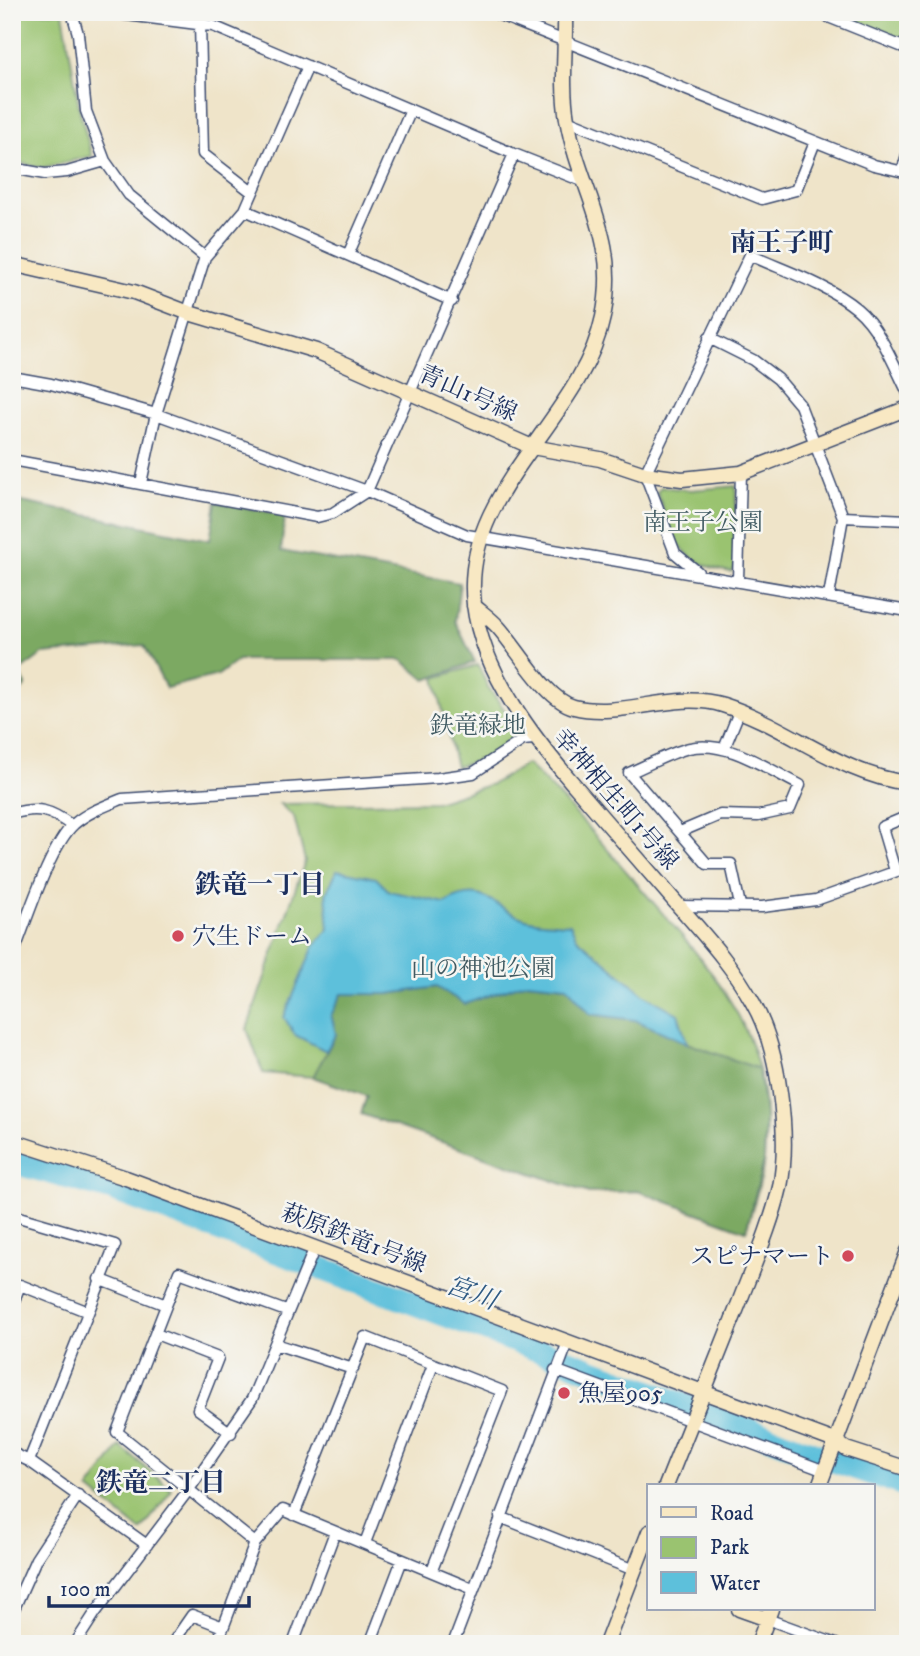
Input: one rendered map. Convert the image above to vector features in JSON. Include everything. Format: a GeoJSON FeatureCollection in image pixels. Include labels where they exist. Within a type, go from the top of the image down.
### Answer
{"type":"FeatureCollection","features":[{"type":"Feature","properties":{"kind":"street"},"geometry":{"type":"LineString","coordinates":[[72,12],[78,34],[86,111],[105,161],[129,195],[205,257]]}},
{"type":"Feature","properties":{"kind":"street"},"geometry":{"type":"LineString","coordinates":[[103,12],[200,22],[585,182]]}},
{"type":"Feature","properties":{"kind":"street"},"geometry":{"type":"LineString","coordinates":[[492,12],[874,165],[905,172],[908,152]]}},
{"type":"Feature","properties":{"kind":"street","name":"幸神相生町1号線"},"geometry":{"type":"LineString","coordinates":[[565,12],[564,79],[567,120],[606,241],[609,286],[602,323],[589,357],[503,491],[482,536],[473,569],[474,605],[498,674],[534,739],[727,960],[756,1007],[773,1058],[783,1147],[776,1199],[755,1262],[668,1484]]}},
{"type":"Feature","properties":{"kind":"street"},"geometry":{"type":"LineString","coordinates":[[816,12],[908,50]]}},
{"type":"Feature","properties":{"kind":"street"},"geometry":{"type":"LineString","coordinates":[[200,22],[203,155],[251,192]]}},
{"type":"Feature","properties":{"kind":"street"},"geometry":{"type":"LineString","coordinates":[[141,483],[156,414],[205,257],[245,210],[308,66]]}},
{"type":"Feature","properties":{"kind":"street"},"geometry":{"type":"LineString","coordinates":[[348,255],[411,110]]}},
{"type":"Feature","properties":{"kind":"street"},"geometry":{"type":"LineString","coordinates":[[567,120],[762,199],[796,190],[815,142]]}},
{"type":"Feature","properties":{"kind":"street"},"geometry":{"type":"LineString","coordinates":[[12,460],[317,517],[332,513],[367,491],[514,154]]}},
{"type":"Feature","properties":{"kind":"street"},"geometry":{"type":"LineString","coordinates":[[12,168],[45,174],[66,172],[105,161]]}},
{"type":"Feature","properties":{"kind":"street"},"geometry":{"type":"LineString","coordinates":[[245,210],[452,301]]}},
{"type":"Feature","properties":{"kind":"street"},"geometry":{"type":"LineString","coordinates":[[700,574],[675,553],[645,474],[750,256],[829,290],[858,310],[904,372],[908,393]]}},
{"type":"Feature","properties":{"kind":"street","name":"青山1号線"},"geometry":{"type":"LineString","coordinates":[[12,264],[134,292],[189,313],[316,351],[532,447],[600,459],[645,474],[682,478],[741,473],[908,408]]}},
{"type":"Feature","properties":{"kind":"street"},"geometry":{"type":"LineString","coordinates":[[709,338],[752,360],[778,379],[800,405],[843,517],[829,596]]}},
{"type":"Feature","properties":{"kind":"street"},"geometry":{"type":"LineString","coordinates":[[12,377],[156,414],[367,491],[467,535],[908,611]]}},
{"type":"Feature","properties":{"kind":"street"},"geometry":{"type":"LineString","coordinates":[[737,580],[741,473]]}},
{"type":"Feature","properties":{"kind":"street"},"geometry":{"type":"LineString","coordinates":[[843,517],[908,520]]}},
{"type":"Feature","properties":{"kind":"street"},"geometry":{"type":"LineString","coordinates":[[474,605],[497,626],[547,688],[573,707],[614,708],[685,699],[721,704],[878,780],[908,783]]}},
{"type":"Feature","properties":{"kind":"street"},"geometry":{"type":"LineString","coordinates":[[724,748],[739,712]]}},
{"type":"Feature","properties":{"kind":"street"},"geometry":{"type":"LineString","coordinates":[[12,957],[56,850],[72,826],[91,812],[122,799],[306,788],[473,773],[523,740],[534,739]]}},
{"type":"Feature","properties":{"kind":"street"},"geometry":{"type":"LineString","coordinates":[[680,832],[720,815],[758,816],[790,809],[800,785],[724,748],[707,746],[688,748],[629,773],[707,864],[731,864],[740,905]]}},
{"type":"Feature","properties":{"kind":"street"},"geometry":{"type":"LineString","coordinates":[[12,814],[31,808],[51,811],[72,826]]}},
{"type":"Feature","properties":{"kind":"street"},"geometry":{"type":"LineString","coordinates":[[895,872],[882,827],[908,816]]}},
{"type":"Feature","properties":{"kind":"street"},"geometry":{"type":"LineString","coordinates":[[679,906],[762,907],[816,900],[908,867]]}},
{"type":"Feature","properties":{"kind":"street","name":"萩原鉄竜1号線"},"geometry":{"type":"LineString","coordinates":[[12,1142],[126,1178],[566,1346],[704,1392],[835,1441],[846,1449],[908,1469]]}},
{"type":"Feature","properties":{"kind":"street"},"geometry":{"type":"LineString","coordinates":[[12,1215],[115,1245],[86,1311],[29,1461]]}},
{"type":"Feature","properties":{"kind":"street"},"geometry":{"type":"LineString","coordinates":[[75,1644],[252,1399],[286,1311],[314,1250]]}},
{"type":"Feature","properties":{"kind":"street"},"geometry":{"type":"LineString","coordinates":[[820,1484],[907,1255]]}},
{"type":"Feature","properties":{"kind":"street"},"geometry":{"type":"LineString","coordinates":[[256,1543],[117,1432],[179,1272],[286,1311]]}},
{"type":"Feature","properties":{"kind":"street"},"geometry":{"type":"LineString","coordinates":[[99,1279],[166,1305]]}},
{"type":"Feature","properties":{"kind":"street"},"geometry":{"type":"LineString","coordinates":[[12,1306],[20,1285],[86,1311]]}},
{"type":"Feature","properties":{"kind":"street"},"geometry":{"type":"LineString","coordinates":[[156,1334],[218,1358],[198,1409],[230,1433]]}},
{"type":"Feature","properties":{"kind":"street"},"geometry":{"type":"LineString","coordinates":[[294,1515],[365,1337],[502,1391],[432,1570]]}},
{"type":"Feature","properties":{"kind":"street"},"geometry":{"type":"LineString","coordinates":[[275,1344],[353,1369]]}},
{"type":"Feature","properties":{"kind":"street"},"geometry":{"type":"LineString","coordinates":[[453,1644],[566,1346]]}},
{"type":"Feature","properties":{"kind":"street"},"geometry":{"type":"LineString","coordinates":[[365,1543],[433,1365]]}},
{"type":"Feature","properties":{"kind":"street"},"geometry":{"type":"LineString","coordinates":[[556,1367],[825,1471]]}},
{"type":"Feature","properties":{"kind":"street"},"geometry":{"type":"LineString","coordinates":[[12,1453],[29,1461],[148,1545]]}},
{"type":"Feature","properties":{"kind":"street"},"geometry":{"type":"LineString","coordinates":[[12,1613],[36,1559],[78,1495]]}},
{"type":"Feature","properties":{"kind":"street"},"geometry":{"type":"LineString","coordinates":[[217,1644],[256,1543],[283,1510],[473,1589]]}},
{"type":"Feature","properties":{"kind":"street"},"geometry":{"type":"LineString","coordinates":[[500,1517],[647,1575]]}},
{"type":"Feature","properties":{"kind":"street"},"geometry":{"type":"LineString","coordinates":[[293,1644],[335,1532]]}},
{"type":"Feature","properties":{"kind":"street"},"geometry":{"type":"LineString","coordinates":[[606,1644],[647,1537]]}},
{"type":"Feature","properties":{"kind":"street"},"geometry":{"type":"LineString","coordinates":[[370,1644],[402,1560]]}},
{"type":"Feature","properties":{"kind":"street"},"geometry":{"type":"LineString","coordinates":[[745,1610],[769,1614],[836,1644]]}},
{"type":"Feature","properties":{"kind":"street"},"geometry":{"type":"LineString","coordinates":[[758,1644],[769,1614]]}},
{"type":"Feature","properties":{"kind":"street"},"geometry":{"type":"LineString","coordinates":[[172,1644],[192,1615],[223,1627]]}},
{"type":"Feature","properties":{"kind":"green space"},"geometry":{"type":"Polygon","coordinates":[[[12,12],[63,12],[80,112],[92,156],[42,168],[12,161],[12,12]]]}},
{"type":"Feature","properties":{"kind":"green space"},"geometry":{"type":"Polygon","coordinates":[[[834,12],[908,12],[908,42],[834,12]]]}},
{"type":"Feature","properties":{"kind":"green space","name":"南王子公園"},"geometry":{"type":"Polygon","coordinates":[[[736,486],[735,567],[731,572],[699,562],[680,546],[673,535],[657,492],[661,487],[691,490],[736,486]]]}},
{"type":"Feature","properties":{"kind":"green space"},"geometry":{"type":"Polygon","coordinates":[[[12,500],[210,540],[216,502],[285,515],[281,551],[460,583],[455,621],[475,662],[426,680],[402,660],[238,660],[218,675],[166,688],[144,645],[43,654],[18,672],[26,685],[12,701],[12,500]]]}},
{"type":"Feature","properties":{"kind":"green space","name":"鉄竜緑地"},"geometry":{"type":"Polygon","coordinates":[[[478,665],[488,687],[514,723],[510,742],[480,760],[456,767],[435,678],[478,665]]]}},
{"type":"Feature","properties":{"kind":"green space","name":"山の神池公園"},"geometry":{"type":"Polygon","coordinates":[[[527,764],[588,827],[672,924],[718,983],[737,1013],[751,1044],[761,1078],[765,1116],[763,1168],[746,1231],[638,1191],[589,1193],[361,1114],[367,1096],[313,1077],[263,1073],[247,1029],[305,861],[294,817],[280,804],[436,802],[492,784],[527,764]]]}},
{"type":"Feature","properties":{"kind":"green space"},"geometry":{"type":"Polygon","coordinates":[[[527,982],[568,986],[590,1014],[635,1019],[687,1043],[759,1069],[765,1114],[764,1161],[746,1231],[638,1191],[589,1193],[361,1114],[367,1096],[313,1077],[336,1034],[331,1015],[342,994],[388,994],[437,987],[465,1004],[527,982]]]}},
{"type":"Feature","properties":{"kind":"green space"},"geometry":{"type":"Polygon","coordinates":[[[120,1446],[172,1490],[141,1531],[89,1489],[120,1446]]]}},
{"type":"Feature","properties":{"kind":"water"},"geometry":{"type":"Polygon","coordinates":[[[337,870],[376,878],[389,891],[445,903],[459,897],[480,896],[526,919],[570,924],[577,938],[645,995],[678,1014],[687,1043],[635,1020],[590,1014],[567,986],[527,982],[465,1004],[437,987],[388,994],[342,994],[331,1015],[336,1034],[326,1051],[295,1035],[284,1017],[314,946],[329,929],[326,894],[337,870]]]}},
{"type":"Feature","properties":{"kind":"waterway","name":"宮川"},"geometry":{"type":"LineString","coordinates":[[12,1162],[111,1189],[817,1455],[908,1486]]}},
{"type":"Feature","properties":{"kind":"place","name":"穴生ドーム"},"geometry":{"type":"Point","coordinates":[178,936]}},
{"type":"Feature","properties":{"kind":"place","name":"スピナマート"},"geometry":{"type":"Point","coordinates":[848,1256]}},
{"type":"Feature","properties":{"kind":"place","name":"魚屋905"},"geometry":{"type":"Point","coordinates":[564,1393]}},
{"type":"Feature","properties":{"kind":"district","name":"南王子町"},"geometry":{"type":"Point","coordinates":[782,242]}},
{"type":"Feature","properties":{"kind":"district","name":"鉄竜一丁目"},"geometry":{"type":"Point","coordinates":[260,884]}},
{"type":"Feature","properties":{"kind":"district","name":"鉄竜二丁目"},"geometry":{"type":"Point","coordinates":[161,1482]}}]}
